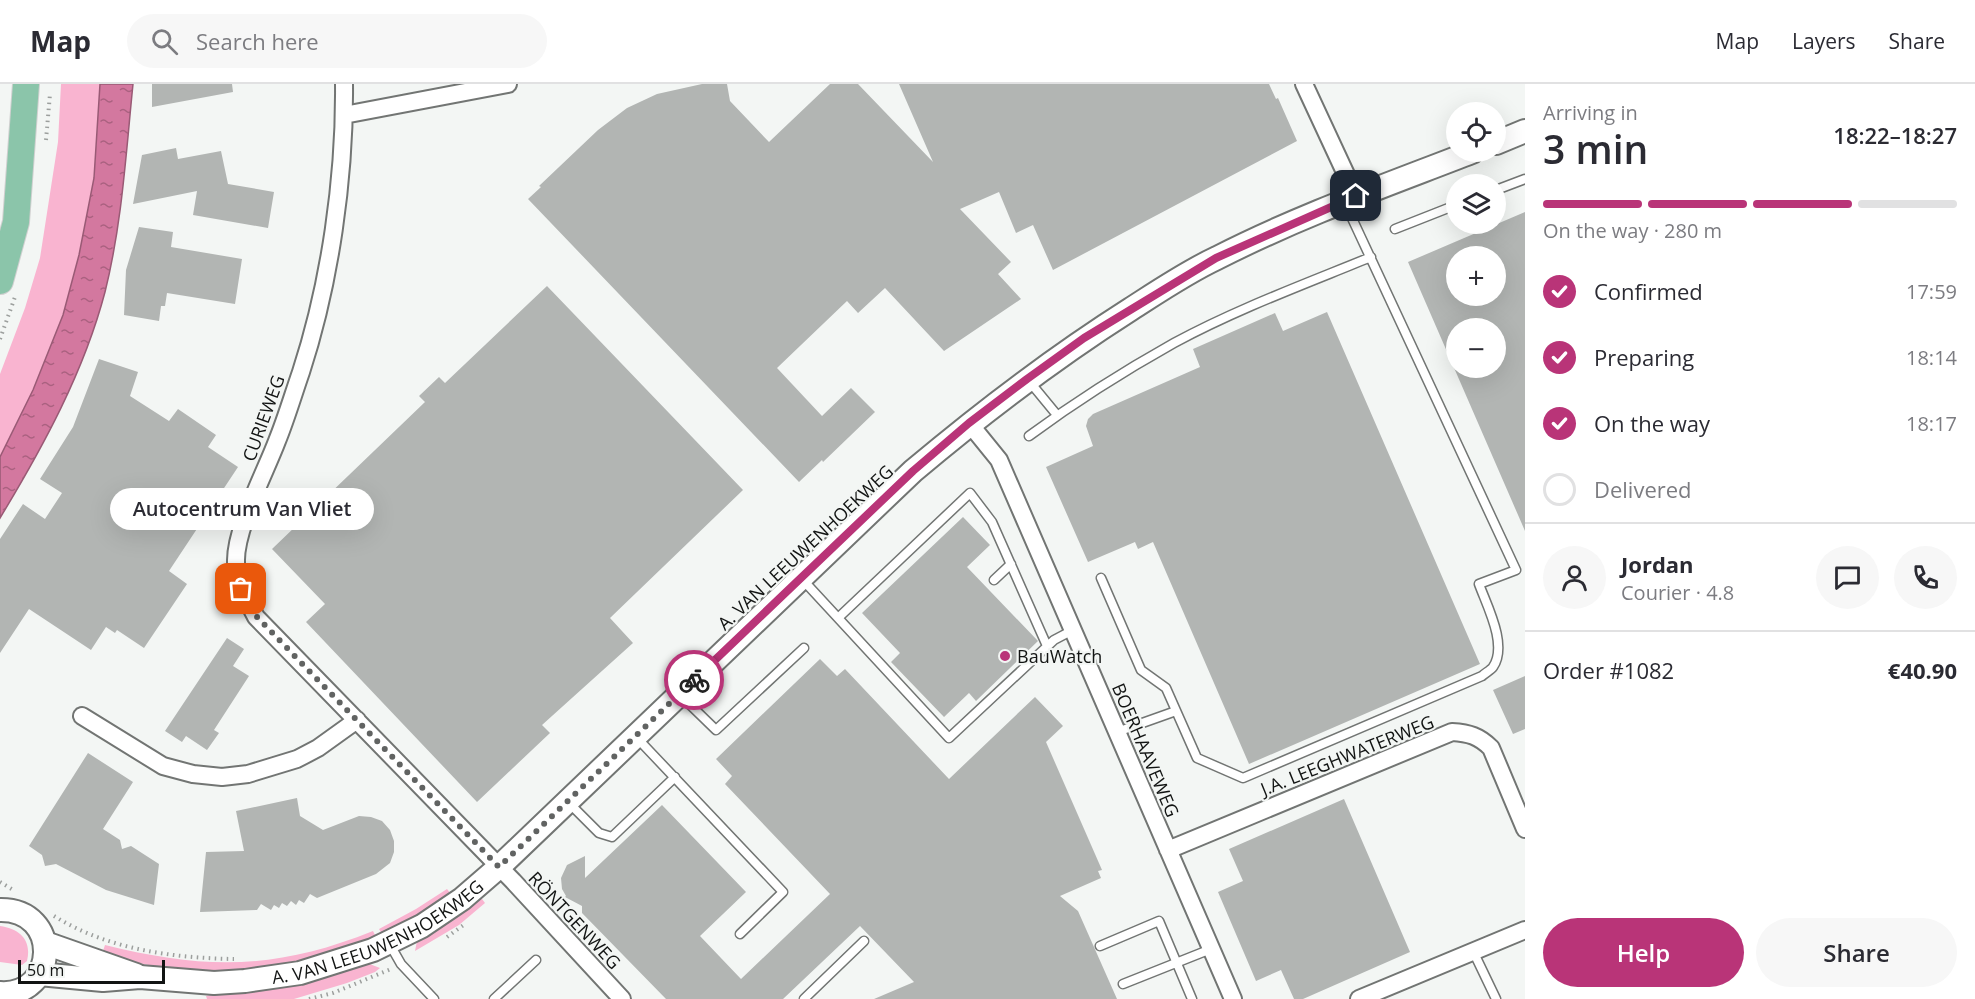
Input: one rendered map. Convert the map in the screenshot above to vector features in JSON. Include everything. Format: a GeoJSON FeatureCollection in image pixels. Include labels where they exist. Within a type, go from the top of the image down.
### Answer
{"type":"FeatureCollection","features":[{"type":"Feature","properties":{"kind":"main road"},"geometry":{"type":"LineString","coordinates":[[0,281],[16,222],[26,84]]}},
{"type":"Feature","properties":{"kind":"street","name":"CURIEWEG"},"geometry":{"type":"LineString","coordinates":[[344,84],[344,115],[333,232],[320,302],[302,369],[279,438],[240,532],[236,562],[241,589],[256,616],[499,867]]}},
{"type":"Feature","properties":{"kind":"street"},"geometry":{"type":"LineString","coordinates":[[344,115],[508,84]]}},
{"type":"Feature","properties":{"kind":"street"},"geometry":{"type":"LineString","coordinates":[[1304,84],[1350,199]]}},
{"type":"Feature","properties":{"kind":"street"},"geometry":{"type":"LineString","coordinates":[[1506,139],[1525,131]]}},
{"type":"Feature","properties":{"kind":"street","name":"A. VAN LEEUWENHOEKWEG"},"geometry":{"type":"LineString","coordinates":[[39,974],[103,980],[140,977],[214,983],[275,978],[334,964],[373,950],[422,926],[462,899],[499,867],[913,471],[969,423],[1027,379],[1084,338],[1216,258],[1350,199],[1446,162]]}},
{"type":"Feature","properties":{"kind":"street","name":"BOERHAAVEWEG"},"geometry":{"type":"LineString","coordinates":[[969,423],[999,460],[1233,999]]}},
{"type":"Feature","properties":{"kind":"street"},"geometry":{"type":"LineString","coordinates":[[82,716],[163,766],[193,774],[222,777],[257,772],[297,759],[318,748],[357,720]]}},
{"type":"Feature","properties":{"kind":"street","name":"J.A. LEEGHWATERWEG"},"geometry":{"type":"LineString","coordinates":[[1168,850],[1452,732],[1468,733],[1481,738],[1491,748],[1525,829]]}},
{"type":"Feature","properties":{"kind":"street","name":"RÖNTGENWEG"},"geometry":{"type":"LineString","coordinates":[[499,867],[622,999]]}},
{"type":"Feature","properties":{"kind":"street"},"geometry":{"type":"LineString","coordinates":[[0,910],[14,910],[25,915],[34,922],[45,943],[46,954],[39,974],[13,994]]}},
{"type":"Feature","properties":{"kind":"street"},"geometry":{"type":"LineString","coordinates":[[1359,999],[1525,930]]}},
{"type":"Feature","properties":{"kind":"street","name":"A. VAN LEEUWENHOEKWEG"},"geometry":{"type":"LineString","coordinates":[[45,943],[140,977]]}},
{"type":"Feature","properties":{"kind":"lane"},"geometry":{"type":"LineString","coordinates":[[1506,186],[1525,179]]}},
{"type":"Feature","properties":{"kind":"lane"},"geometry":{"type":"LineString","coordinates":[[1101,578],[1141,670],[1166,688],[1197,758],[1243,778],[1482,676],[1493,667],[1498,652],[1497,631],[1479,584],[1516,570],[1371,257],[1350,199]]}},
{"type":"Feature","properties":{"kind":"lane"},"geometry":{"type":"LineString","coordinates":[[1395,229],[1446,209]]}},
{"type":"Feature","properties":{"kind":"lane"},"geometry":{"type":"LineString","coordinates":[[1029,436],[1057,415],[1175,343],[1239,312],[1371,257]]}},
{"type":"Feature","properties":{"kind":"lane"},"geometry":{"type":"LineString","coordinates":[[1027,379],[1057,415]]}},
{"type":"Feature","properties":{"kind":"lane"},"geometry":{"type":"LineString","coordinates":[[838,618],[970,493],[992,522],[1047,646]]}},
{"type":"Feature","properties":{"kind":"lane"},"geometry":{"type":"LineString","coordinates":[[994,580],[1011,564]]}},
{"type":"Feature","properties":{"kind":"lane"},"geometry":{"type":"LineString","coordinates":[[801,578],[949,738],[1047,646],[1073,630]]}},
{"type":"Feature","properties":{"kind":"lane"},"geometry":{"type":"LineString","coordinates":[[679,694],[716,730],[804,648]]}},
{"type":"Feature","properties":{"kind":"lane"},"geometry":{"type":"LineString","coordinates":[[1117,732],[1176,711]]}},
{"type":"Feature","properties":{"kind":"lane"},"geometry":{"type":"LineString","coordinates":[[636,736],[783,892],[740,934]]}},
{"type":"Feature","properties":{"kind":"lane"},"geometry":{"type":"LineString","coordinates":[[568,802],[599,833],[612,837],[675,777]]}},
{"type":"Feature","properties":{"kind":"lane"},"geometry":{"type":"LineString","coordinates":[[1101,946],[1159,921],[1192,999]]}},
{"type":"Feature","properties":{"kind":"lane"},"geometry":{"type":"LineString","coordinates":[[804,999],[864,941]]}},
{"type":"Feature","properties":{"kind":"lane"},"geometry":{"type":"LineString","coordinates":[[388,943],[401,964],[434,999]]}},
{"type":"Feature","properties":{"kind":"lane"},"geometry":{"type":"LineString","coordinates":[[1123,984],[1211,949]]}},
{"type":"Feature","properties":{"kind":"lane"},"geometry":{"type":"LineString","coordinates":[[1473,951],[1496,999]]}},
{"type":"Feature","properties":{"kind":"lane"},"geometry":{"type":"LineString","coordinates":[[494,999],[536,960]]}},
{"type":"Feature","properties":{"kind":"path"},"geometry":{"type":"LineString","coordinates":[[83,932],[134,948],[170,955],[204,959],[235,959]]}},
{"type":"Feature","properties":{"kind":"shaded area"},"geometry":{"type":"Polygon","coordinates":[[[61,84],[100,84],[94,178],[79,255],[63,315],[33,390],[0,457],[0,374],[25,308],[40,258],[58,142],[61,84]]]}},
{"type":"Feature","properties":{"kind":"shaded area"},"geometry":{"type":"Polygon","coordinates":[[[447,889],[451,894],[404,924],[382,934],[379,929],[447,889]]]}},
{"type":"Feature","properties":{"kind":"shaded area"},"geometry":{"type":"Polygon","coordinates":[[[482,899],[485,903],[459,925],[415,951],[417,941],[482,899]]]}},
{"type":"Feature","properties":{"kind":"shaded area"},"geometry":{"type":"Polygon","coordinates":[[[0,926],[19,933],[26,941],[27,961],[22,965],[0,962],[0,926]]]}},
{"type":"Feature","properties":{"kind":"shaded area"},"geometry":{"type":"Polygon","coordinates":[[[373,931],[376,937],[320,958],[266,969],[183,970],[102,954],[105,945],[176,959],[240,962],[304,953],[373,931]]]}},
{"type":"Feature","properties":{"kind":"shaded area"},"geometry":{"type":"Polygon","coordinates":[[[367,963],[380,968],[347,983],[294,999],[207,999],[206,996],[367,963]]]}},
{"type":"Feature","properties":{"kind":"water"},"geometry":{"type":"Polygon","coordinates":[[[100,84],[133,84],[126,162],[111,266],[96,322],[74,380],[32,464],[0,518],[0,457],[33,390],[63,315],[79,255],[94,178],[100,84]]]}},
{"type":"Feature","properties":{"kind":"building"},"geometry":{"type":"Polygon","coordinates":[[[152,84],[232,84],[233,92],[152,107],[152,84]]]}},
{"type":"Feature","properties":{"kind":"building"},"geometry":{"type":"Polygon","coordinates":[[[702,84],[727,84],[730,101],[769,142],[830,84],[858,84],[933,162],[899,84],[1269,84],[1276,99],[1278,98],[1297,141],[1053,270],[1033,225],[1016,233],[999,192],[960,209],[1011,262],[998,274],[1021,299],[944,351],[885,288],[858,313],[847,301],[777,368],[822,416],[851,388],[875,412],[799,482],[528,199],[598,130],[627,108],[657,94],[702,84]]]}},
{"type":"Feature","properties":{"kind":"building"},"geometry":{"type":"Polygon","coordinates":[[[176,148],[178,159],[221,151],[228,184],[274,192],[268,228],[193,215],[197,191],[133,204],[142,155],[176,148]]]}},
{"type":"Feature","properties":{"kind":"building"},"geometry":{"type":"Polygon","coordinates":[[[1525,212],[1525,531],[1458,378],[1506,378],[1506,318],[1446,318],[1446,349],[1408,262],[1474,234],[1506,234],[1506,220],[1525,212]]]}},
{"type":"Feature","properties":{"kind":"building"},"geometry":{"type":"Polygon","coordinates":[[[139,227],[173,232],[171,247],[242,259],[235,304],[167,293],[165,306],[161,306],[159,321],[124,315],[126,270],[139,227]]]}},
{"type":"Feature","properties":{"kind":"building"},"geometry":{"type":"Polygon","coordinates":[[[547,286],[743,490],[610,618],[633,643],[542,725],[550,733],[477,802],[306,622],[325,604],[272,549],[425,402],[419,396],[439,377],[445,383],[547,286]]]}},
{"type":"Feature","properties":{"kind":"building"},"geometry":{"type":"Polygon","coordinates":[[[1327,312],[1480,664],[1249,764],[1153,542],[1138,549],[1135,542],[1088,562],[1046,467],[1093,446],[1086,426],[1093,414],[1200,367],[1193,349],[1275,313],[1283,331],[1327,312]]]}},
{"type":"Feature","properties":{"kind":"building"},"geometry":{"type":"Polygon","coordinates":[[[99,359],[138,372],[130,396],[169,421],[178,409],[216,435],[208,447],[238,467],[169,571],[187,584],[144,648],[117,630],[115,633],[106,627],[91,650],[29,609],[0,653],[0,539],[23,504],[45,519],[62,493],[40,479],[73,427],[99,359]]]}},
{"type":"Feature","properties":{"kind":"building"},"geometry":{"type":"Polygon","coordinates":[[[963,517],[990,545],[967,567],[1038,641],[976,701],[969,693],[944,717],[891,662],[900,653],[862,613],[963,517]]]}},
{"type":"Feature","properties":{"kind":"building"},"geometry":{"type":"Polygon","coordinates":[[[227,638],[244,649],[233,666],[249,676],[214,730],[219,733],[207,750],[186,736],[182,742],[165,731],[227,638]]]}},
{"type":"Feature","properties":{"kind":"building"},"geometry":{"type":"Polygon","coordinates":[[[820,659],[837,676],[845,669],[949,779],[1035,697],[1063,726],[1046,742],[1102,870],[1098,871],[1101,878],[1060,896],[1078,911],[1117,999],[874,999],[914,982],[860,926],[783,999],[666,999],[582,913],[582,906],[565,897],[561,878],[567,865],[585,856],[585,878],[662,805],[746,892],[700,936],[741,979],[830,894],[725,784],[732,776],[716,759],[820,659]]]}},
{"type":"Feature","properties":{"kind":"building"},"geometry":{"type":"Polygon","coordinates":[[[1525,676],[1525,729],[1513,734],[1493,690],[1525,676]]]}},
{"type":"Feature","properties":{"kind":"building"},"geometry":{"type":"Polygon","coordinates":[[[88,753],[133,782],[103,829],[120,840],[122,849],[131,846],[159,864],[154,905],[106,890],[56,864],[45,866],[42,855],[29,846],[88,753]]]}},
{"type":"Feature","properties":{"kind":"building"},"geometry":{"type":"Polygon","coordinates":[[[297,798],[300,816],[323,830],[359,816],[382,821],[390,830],[394,841],[394,852],[390,863],[376,874],[317,898],[310,894],[304,903],[299,900],[296,905],[291,901],[287,906],[282,903],[279,908],[274,905],[271,910],[261,904],[257,910],[200,912],[206,852],[244,851],[236,811],[297,798]]]}},
{"type":"Feature","properties":{"kind":"building"},"geometry":{"type":"Polygon","coordinates":[[[1344,799],[1410,952],[1303,999],[1294,999],[1281,970],[1256,981],[1218,892],[1243,881],[1229,849],[1344,799]]]}},
{"type":"Feature","properties":{"kind":"way so far"},"geometry":{"type":"LineString","coordinates":[[241,589],[256,616],[499,867],[694,680]]}},
{"type":"Feature","properties":{"kind":"place","name":"Autocentrum Van Vliet"},"geometry":{"type":"Point","coordinates":[241,589]}},
{"type":"Feature","properties":{"kind":"place","name":"BauWatch"},"geometry":{"type":"Point","coordinates":[1005,656]}},
{"type":"Feature","properties":{"kind":"route"},"geometry":{"type":"LineString","coordinates":[[694,680],[913,471],[969,423],[1027,379],[1084,338],[1216,258],[1356,196]]}}]}
